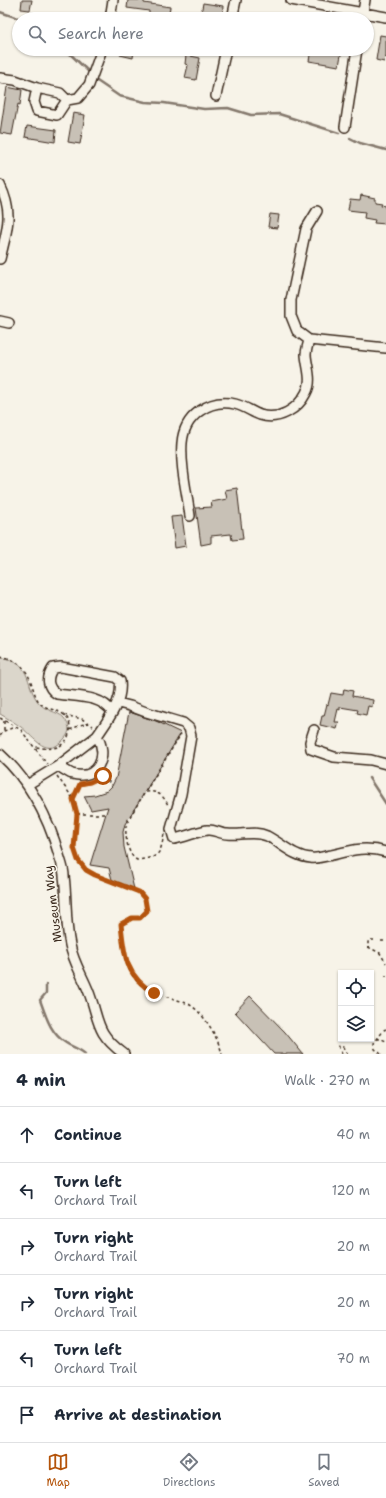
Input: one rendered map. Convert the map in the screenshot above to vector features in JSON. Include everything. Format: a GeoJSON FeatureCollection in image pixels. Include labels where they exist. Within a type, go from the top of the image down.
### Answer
{"type":"FeatureCollection","features":[{"type":"Feature","properties":{"kind":"street"},"geometry":{"type":"LineString","coordinates":[[111,12],[113,0]]}},
{"type":"Feature","properties":{"kind":"street"},"geometry":{"type":"LineString","coordinates":[[233,12],[236,0]]}},
{"type":"Feature","properties":{"kind":"street"},"geometry":{"type":"LineString","coordinates":[[291,0],[344,12]]}},
{"type":"Feature","properties":{"kind":"street"},"geometry":{"type":"LineString","coordinates":[[363,12],[365,0]]}},
{"type":"Feature","properties":{"kind":"street"},"geometry":{"type":"LineString","coordinates":[[374,16],[386,17]]}},
{"type":"Feature","properties":{"kind":"street"},"geometry":{"type":"LineString","coordinates":[[37,88],[34,102],[37,111],[57,115],[67,100],[78,98],[89,85],[99,56]]}},
{"type":"Feature","properties":{"kind":"street"},"geometry":{"type":"LineString","coordinates":[[216,96],[225,56]]}},
{"type":"Feature","properties":{"kind":"street"},"geometry":{"type":"LineString","coordinates":[[345,127],[356,56]]}},
{"type":"Feature","properties":{"kind":"street"},"geometry":{"type":"LineString","coordinates":[[0,78],[15,80],[37,88],[60,93],[67,100]]}},
{"type":"Feature","properties":{"kind":"street"},"geometry":{"type":"LineString","coordinates":[[0,185],[4,193],[9,214],[0,259]]}},
{"type":"Feature","properties":{"kind":"street"},"geometry":{"type":"LineString","coordinates":[[317,211],[306,229],[291,300],[291,316],[298,331],[309,340],[386,348]]}},
{"type":"Feature","properties":{"kind":"street"},"geometry":{"type":"LineString","coordinates":[[190,516],[182,454],[182,441],[185,430],[192,417],[199,410],[218,403],[237,404],[261,415],[269,416],[287,413],[294,408],[306,394],[309,384],[306,353],[309,340]]}},
{"type":"Feature","properties":{"kind":"street"},"geometry":{"type":"LineString","coordinates":[[26,784],[55,768],[99,734],[118,703],[122,690],[120,681],[115,677],[61,667],[53,668],[49,673],[48,684],[51,691],[57,694],[99,700],[108,706],[112,712]]}},
{"type":"Feature","properties":{"kind":"street"},"geometry":{"type":"LineString","coordinates":[[118,703],[183,723],[189,728],[191,736],[181,794],[171,830],[174,839],[205,830],[211,830],[228,834],[246,833],[266,836],[294,852],[310,858],[322,857],[356,849],[372,848],[386,852]]}},
{"type":"Feature","properties":{"kind":"street"},"geometry":{"type":"LineString","coordinates":[[314,730],[310,742],[311,749],[334,757],[371,760],[386,764]]}},
{"type":"Feature","properties":{"kind":"street"},"geometry":{"type":"LineString","coordinates":[[55,768],[72,774],[85,774],[92,772],[98,767],[102,760],[99,734]]}},
{"type":"Feature","properties":{"kind":"street","name":"Museum Way"},"geometry":{"type":"LineString","coordinates":[[0,754],[21,776],[42,811],[57,848],[64,873],[68,933],[75,962],[88,990],[99,1028],[105,1038],[124,1054]]}},
{"type":"Feature","properties":{"kind":"path"},"geometry":{"type":"LineString","coordinates":[[0,656],[17,662],[29,674],[35,695],[46,707],[64,715],[82,719],[99,734]]}},
{"type":"Feature","properties":{"kind":"path"},"geometry":{"type":"LineString","coordinates":[[35,747],[48,749],[56,748],[62,745],[70,730],[68,720],[64,715]]}},
{"type":"Feature","properties":{"kind":"path"},"geometry":{"type":"LineString","coordinates":[[0,718],[21,730],[55,768],[73,799],[77,814],[74,848],[78,860],[86,870],[139,892],[145,899],[147,911],[140,918],[132,918],[121,924],[124,953],[131,972],[143,986],[154,993],[186,1003],[197,1009],[220,1044],[222,1054]]}},
{"type":"Feature","properties":{"kind":"path"},"geometry":{"type":"LineString","coordinates":[[4,721],[4,731]]}},
{"type":"Feature","properties":{"kind":"path"},"geometry":{"type":"LineString","coordinates":[[70,730],[88,723]]}},
{"type":"Feature","properties":{"kind":"path"},"geometry":{"type":"LineString","coordinates":[[165,829],[160,853],[142,860],[137,860],[131,855],[126,826],[131,815],[186,726]]}},
{"type":"Feature","properties":{"kind":"path"},"geometry":{"type":"LineString","coordinates":[[0,736],[4,731],[15,727]]}},
{"type":"Feature","properties":{"kind":"path"},"geometry":{"type":"LineString","coordinates":[[94,781],[103,776],[106,771]]}},
{"type":"Feature","properties":{"kind":"path"},"geometry":{"type":"LineString","coordinates":[[103,776],[112,785]]}},
{"type":"Feature","properties":{"kind":"path"},"geometry":{"type":"LineString","coordinates":[[73,799],[80,784],[85,783]]}},
{"type":"Feature","properties":{"kind":"path"},"geometry":{"type":"LineString","coordinates":[[146,792],[152,791],[161,794],[169,808]]}},
{"type":"Feature","properties":{"kind":"path"},"geometry":{"type":"LineString","coordinates":[[77,814],[106,814]]}},
{"type":"Feature","properties":{"kind":"path"},"geometry":{"type":"LineString","coordinates":[[374,940],[370,940],[368,942],[368,947],[380,953],[386,963]]}},
{"type":"Feature","properties":{"kind":"path"},"geometry":{"type":"LineString","coordinates":[[381,941],[386,941]]}},
{"type":"Feature","properties":{"kind":"path"},"geometry":{"type":"LineString","coordinates":[[381,1054],[375,1049],[374,1043],[386,1029]]}},
{"type":"Feature","properties":{"kind":"path"},"geometry":{"type":"LineString","coordinates":[[377,1038],[386,1042]]}},
{"type":"Feature","properties":{"kind":"path"},"geometry":{"type":"LineString","coordinates":[[342,1054],[339,1046],[343,1047],[347,1054]]}},
{"type":"Feature","properties":{"kind":"shaded area"},"geometry":{"type":"Polygon","coordinates":[[[0,657],[11,660],[19,665],[24,671],[32,691],[41,705],[64,718],[68,725],[69,732],[59,744],[52,747],[42,745],[21,727],[0,714],[0,657]]]}},
{"type":"Feature","properties":{"kind":"building"},"geometry":{"type":"Polygon","coordinates":[[[22,0],[32,0],[30,10],[21,9],[22,0]]]}},
{"type":"Feature","properties":{"kind":"building"},"geometry":{"type":"Polygon","coordinates":[[[128,0],[144,0],[144,3],[170,7],[169,12],[149,12],[127,8],[128,0]]]}},
{"type":"Feature","properties":{"kind":"building"},"geometry":{"type":"Polygon","coordinates":[[[203,3],[223,6],[222,12],[201,12],[203,3]]]}},
{"type":"Feature","properties":{"kind":"building"},"geometry":{"type":"Polygon","coordinates":[[[380,35],[386,36],[386,58],[385,57],[384,62],[376,60],[380,35]]]}},
{"type":"Feature","properties":{"kind":"building"},"geometry":{"type":"Polygon","coordinates":[[[186,56],[200,58],[196,80],[185,78],[188,65],[185,64],[186,56]]]}},
{"type":"Feature","properties":{"kind":"building"},"geometry":{"type":"Polygon","coordinates":[[[310,56],[341,56],[339,66],[309,61],[310,56]]]}},
{"type":"Feature","properties":{"kind":"building"},"geometry":{"type":"Polygon","coordinates":[[[7,87],[22,90],[20,105],[18,104],[12,135],[0,133],[7,87]]]}},
{"type":"Feature","properties":{"kind":"building"},"geometry":{"type":"Polygon","coordinates":[[[73,113],[85,115],[80,144],[68,142],[73,113]]]}},
{"type":"Feature","properties":{"kind":"building"},"geometry":{"type":"Polygon","coordinates":[[[27,126],[56,130],[55,142],[25,137],[27,126]]]}},
{"type":"Feature","properties":{"kind":"building"},"geometry":{"type":"Polygon","coordinates":[[[361,195],[375,198],[375,202],[382,203],[381,205],[386,206],[386,224],[374,223],[375,220],[364,218],[365,212],[348,210],[350,199],[360,200],[361,195]]]}},
{"type":"Feature","properties":{"kind":"building"},"geometry":{"type":"Polygon","coordinates":[[[270,214],[279,215],[277,228],[268,227],[270,214]]]}},
{"type":"Feature","properties":{"kind":"building"},"geometry":{"type":"Polygon","coordinates":[[[237,488],[243,539],[232,540],[231,534],[211,536],[211,543],[201,545],[196,508],[212,507],[211,502],[227,499],[225,490],[237,488]]]}},
{"type":"Feature","properties":{"kind":"building"},"geometry":{"type":"Polygon","coordinates":[[[182,516],[186,546],[175,548],[171,517],[182,516]]]}},
{"type":"Feature","properties":{"kind":"building"},"geometry":{"type":"Polygon","coordinates":[[[344,689],[353,691],[352,696],[373,700],[372,707],[368,706],[366,715],[357,713],[358,710],[340,707],[340,710],[338,709],[335,722],[339,722],[337,729],[320,725],[331,693],[343,695],[344,689]]]}},
{"type":"Feature","properties":{"kind":"building"},"geometry":{"type":"Polygon","coordinates":[[[129,712],[156,721],[181,733],[125,824],[123,832],[124,847],[134,889],[112,880],[109,868],[90,865],[108,807],[91,810],[84,796],[95,795],[107,791],[112,786],[116,778],[129,712]]]}},
{"type":"Feature","properties":{"kind":"building"},"geometry":{"type":"Polygon","coordinates":[[[250,996],[285,1032],[303,1054],[274,1054],[235,1012],[250,996]]]}},
{"type":"Feature","properties":{"kind":"waterway"},"geometry":{"type":"LineString","coordinates":[[0,12],[12,16]]}},
{"type":"Feature","properties":{"kind":"waterway"},"geometry":{"type":"LineString","coordinates":[[72,56],[88,71]]}},
{"type":"Feature","properties":{"kind":"waterway"},"geometry":{"type":"LineString","coordinates":[[97,81],[119,96],[145,102],[164,103],[204,109],[228,108],[251,115],[279,114],[339,133]]}},
{"type":"Feature","properties":{"kind":"waterway"},"geometry":{"type":"LineString","coordinates":[[350,138],[360,143],[386,150]]}},
{"type":"Feature","properties":{"kind":"waterway"},"geometry":{"type":"LineString","coordinates":[[369,778],[386,804]]}},
{"type":"Feature","properties":{"kind":"waterway"},"geometry":{"type":"LineString","coordinates":[[46,985],[46,993],[40,1000],[52,1029],[66,1043],[85,1054]]}},
{"type":"Feature","properties":{"kind":"route"},"geometry":{"type":"LineString","coordinates":[[103,776],[90,782],[80,784],[73,799],[77,814],[74,848],[78,860],[86,870],[139,892],[145,899],[147,911],[140,918],[132,918],[121,924],[122,940],[124,953],[131,972],[143,986],[154,993]]}}]}
